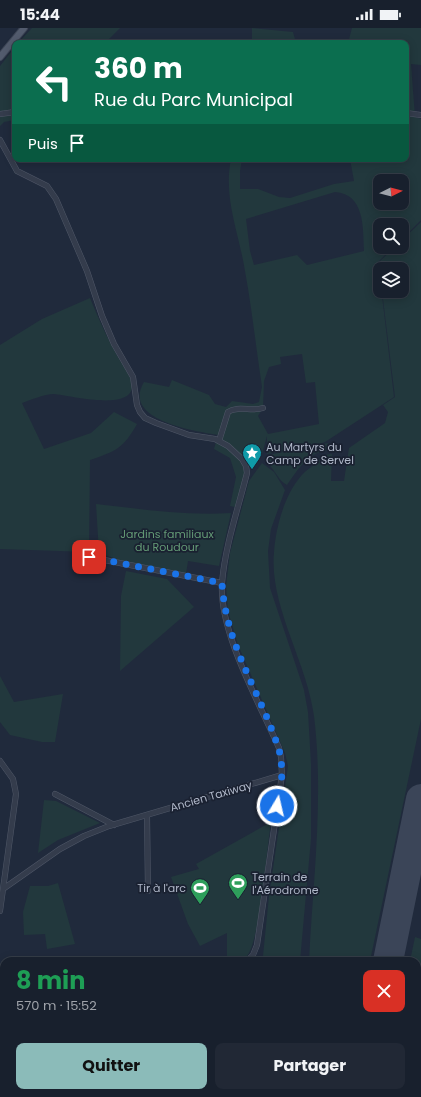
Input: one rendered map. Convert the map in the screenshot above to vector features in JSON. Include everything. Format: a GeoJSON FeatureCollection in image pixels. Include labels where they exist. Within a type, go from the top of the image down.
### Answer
{"type":"FeatureCollection","features":[{"type":"Feature","properties":{"kind":"main road"},"geometry":{"type":"LineString","coordinates":[[14,40],[24,28]]}},
{"type":"Feature","properties":{"kind":"main road"},"geometry":{"type":"LineString","coordinates":[[0,57],[12,42]]}},
{"type":"Feature","properties":{"kind":"street"},"geometry":{"type":"LineString","coordinates":[[0,114],[12,112]]}},
{"type":"Feature","properties":{"kind":"street"},"geometry":{"type":"LineString","coordinates":[[409,113],[421,115]]}},
{"type":"Feature","properties":{"kind":"street"},"geometry":{"type":"LineString","coordinates":[[0,140],[12,162]]}},
{"type":"Feature","properties":{"kind":"street"},"geometry":{"type":"LineString","coordinates":[[12,162],[17,171],[47,186],[56,199],[87,271],[114,344],[133,377],[137,405],[140,412],[146,418],[156,423],[190,435],[219,441],[228,446],[242,459],[246,466],[247,473],[229,544],[222,583],[227,622],[241,662],[279,748],[282,775],[257,945],[251,957]]}},
{"type":"Feature","properties":{"kind":"street"},"geometry":{"type":"LineString","coordinates":[[219,441],[228,412],[238,409],[256,410],[263,408]]}},
{"type":"Feature","properties":{"kind":"street"},"geometry":{"type":"LineString","coordinates":[[89,557],[222,583]]}},
{"type":"Feature","properties":{"kind":"street"},"geometry":{"type":"LineString","coordinates":[[0,761],[13,779],[15,787],[14,815],[0,911]]}},
{"type":"Feature","properties":{"kind":"street","name":"Ancien Taxiway"},"geometry":{"type":"LineString","coordinates":[[3,889],[60,849],[84,836],[114,825],[282,775]]}},
{"type":"Feature","properties":{"kind":"street"},"geometry":{"type":"LineString","coordinates":[[55,794],[114,825]]}},
{"type":"Feature","properties":{"kind":"street"},"geometry":{"type":"LineString","coordinates":[[147,815],[148,891]]}},
{"type":"Feature","properties":{"kind":"street"},"geometry":{"type":"LineString","coordinates":[[0,854],[7,855]]}},
{"type":"Feature","properties":{"kind":"street"},"geometry":{"type":"LineString","coordinates":[[5,876],[17,880]]}},
{"type":"Feature","properties":{"kind":"green space"},"geometry":{"type":"Polygon","coordinates":[[[32,28],[120,28],[108,40],[21,40],[32,28]]]}},
{"type":"Feature","properties":{"kind":"green space"},"geometry":{"type":"Polygon","coordinates":[[[252,28],[293,32],[295,40],[252,40],[252,28]]]}},
{"type":"Feature","properties":{"kind":"green space"},"geometry":{"type":"Polygon","coordinates":[[[352,28],[421,28],[421,65],[411,64],[415,117],[421,119],[421,220],[409,232],[409,218],[373,218],[373,254],[386,254],[378,262],[373,262],[373,298],[382,298],[394,397],[325,442],[317,445],[328,443],[326,451],[320,452],[308,459],[299,468],[287,485],[265,461],[268,455],[315,446],[267,454],[267,436],[262,454],[249,460],[235,507],[230,506],[236,477],[230,458],[214,449],[218,435],[178,426],[163,421],[151,414],[142,406],[140,395],[144,382],[169,387],[172,380],[209,395],[215,404],[226,407],[232,401],[253,404],[259,402],[262,387],[252,314],[230,202],[229,173],[231,162],[242,162],[240,189],[258,189],[279,197],[290,198],[334,184],[354,181],[351,162],[409,162],[409,40],[349,40],[352,28]],[[335,192],[246,219],[250,251],[254,265],[297,255],[307,265],[364,251],[362,223],[357,205],[345,194],[335,192]],[[302,354],[280,357],[281,364],[269,367],[264,381],[263,408],[258,416],[268,434],[319,424],[315,382],[306,383],[302,354]]]}},
{"type":"Feature","properties":{"kind":"green space"},"geometry":{"type":"Polygon","coordinates":[[[12,51],[12,121],[4,122],[0,126],[0,66],[12,51]]]}},
{"type":"Feature","properties":{"kind":"green space"},"geometry":{"type":"Polygon","coordinates":[[[421,222],[421,719],[371,957],[309,957],[317,838],[317,746],[310,696],[277,593],[274,572],[275,542],[282,512],[290,493],[302,474],[322,457],[332,454],[331,481],[344,481],[349,448],[385,423],[388,412],[383,405],[395,397],[383,298],[409,298],[409,262],[379,262],[388,254],[409,254],[409,233],[421,222]]]}},
{"type":"Feature","properties":{"kind":"green space"},"geometry":{"type":"Polygon","coordinates":[[[90,298],[101,325],[130,378],[132,386],[129,394],[122,398],[98,400],[50,394],[22,403],[44,449],[91,433],[114,412],[137,424],[127,439],[118,448],[90,460],[89,552],[0,549],[0,345],[42,319],[90,298]]]}},
{"type":"Feature","properties":{"kind":"green space"},"geometry":{"type":"Polygon","coordinates":[[[262,463],[274,472],[285,490],[271,529],[268,551],[270,588],[304,690],[308,712],[311,764],[311,839],[300,957],[263,956],[269,896],[288,766],[285,753],[238,645],[228,611],[226,586],[230,553],[249,481],[262,463]]]}},
{"type":"Feature","properties":{"kind":"green space","name":"Jardins familiaux du Roudour"},"geometry":{"type":"Polygon","coordinates":[[[96,504],[180,513],[231,513],[219,566],[188,561],[186,574],[122,561],[99,553],[96,504]]]}},
{"type":"Feature","properties":{"kind":"green space"},"geometry":{"type":"Polygon","coordinates":[[[126,571],[167,579],[194,607],[120,671],[121,596],[126,571]]]}},
{"type":"Feature","properties":{"kind":"green space"},"geometry":{"type":"Polygon","coordinates":[[[0,676],[14,702],[63,694],[55,742],[42,742],[10,735],[0,722],[0,676]]]}},
{"type":"Feature","properties":{"kind":"green space"},"geometry":{"type":"Polygon","coordinates":[[[44,800],[56,801],[100,823],[58,840],[38,853],[44,800]]]}},
{"type":"Feature","properties":{"kind":"green space"},"geometry":{"type":"Polygon","coordinates":[[[271,822],[256,932],[252,947],[246,957],[227,957],[227,933],[200,946],[188,924],[171,877],[199,869],[196,864],[271,822]]]}},
{"type":"Feature","properties":{"kind":"green space"},"geometry":{"type":"Polygon","coordinates":[[[58,883],[75,944],[47,949],[45,934],[24,935],[23,912],[30,886],[48,886],[58,883]]]}},
{"type":"Feature","properties":{"kind":"green space"},"geometry":{"type":"Polygon","coordinates":[[[415,937],[421,939],[421,957],[411,957],[415,937]]]}},
{"type":"Feature","properties":{"kind":"runway"},"geometry":{"type":"LineString","coordinates":[[389,957],[421,799]]}},
{"type":"Feature","properties":{"kind":"place","name":"Au Martyrs du Camp de Servel"},"geometry":{"type":"Point","coordinates":[252,470]}},
{"type":"Feature","properties":{"kind":"place","name":"Terrain de l'Aérodrome"},"geometry":{"type":"Point","coordinates":[238,900]}},
{"type":"Feature","properties":{"kind":"place","name":"Tir à l'arc"},"geometry":{"type":"Point","coordinates":[200,905]}},
{"type":"Feature","properties":{"kind":"route"},"geometry":{"type":"LineString","coordinates":[[89,557],[222,583],[227,622],[236,649],[279,748],[282,775],[277,806]]}}]}
